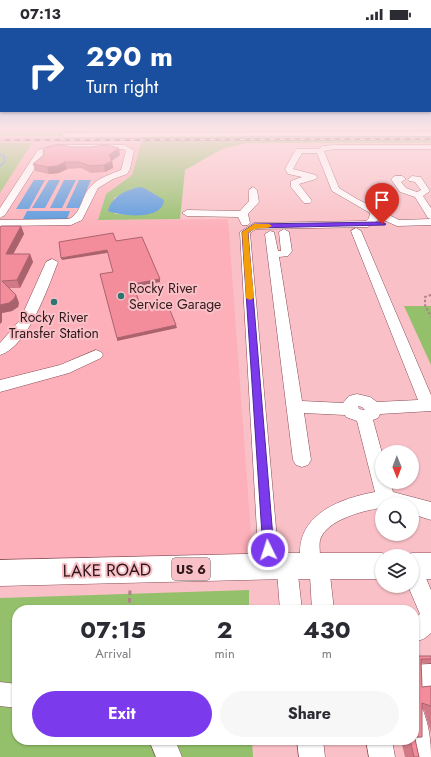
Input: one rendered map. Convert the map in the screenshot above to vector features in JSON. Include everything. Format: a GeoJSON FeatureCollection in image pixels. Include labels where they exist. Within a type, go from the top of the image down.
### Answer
{"type":"FeatureCollection","features":[{"type":"Feature","properties":{"kind":"main road","name":"LAKE ROAD"},"geometry":{"type":"LineString","coordinates":[[0,573],[296,566],[375,566]]}},
{"type":"Feature","properties":{"kind":"main road"},"geometry":{"type":"LineString","coordinates":[[419,567],[431,566]]}},
{"type":"Feature","properties":{"kind":"street"},"geometry":{"type":"LineString","coordinates":[[0,215],[34,162]]}},
{"type":"Feature","properties":{"kind":"street"},"geometry":{"type":"LineString","coordinates":[[0,223],[71,222],[80,218],[94,187],[110,177],[124,172],[127,162]]}},
{"type":"Feature","properties":{"kind":"street"},"geometry":{"type":"LineString","coordinates":[[293,162],[289,169],[291,172],[301,173],[309,177],[330,177]]}},
{"type":"Feature","properties":{"kind":"street"},"geometry":{"type":"LineString","coordinates":[[324,162],[335,189],[397,223]]}},
{"type":"Feature","properties":{"kind":"street"},"geometry":{"type":"LineString","coordinates":[[307,201],[294,187],[294,183],[304,181],[309,177]]}},
{"type":"Feature","properties":{"kind":"street"},"geometry":{"type":"LineString","coordinates":[[402,179],[395,179],[403,190],[423,199],[431,216]]}},
{"type":"Feature","properties":{"kind":"street"},"geometry":{"type":"LineString","coordinates":[[412,179],[418,179],[426,191],[423,199]]}},
{"type":"Feature","properties":{"kind":"street"},"geometry":{"type":"LineString","coordinates":[[188,213],[243,214],[254,202],[253,190]]}},
{"type":"Feature","properties":{"kind":"street"},"geometry":{"type":"LineString","coordinates":[[362,227],[374,219],[375,211]]}},
{"type":"Feature","properties":{"kind":"street"},"geometry":{"type":"LineString","coordinates":[[243,214],[243,219],[250,227]]}},
{"type":"Feature","properties":{"kind":"street"},"geometry":{"type":"LineString","coordinates":[[292,605],[296,566],[245,232],[250,227],[254,226],[362,227],[397,223],[431,222]]}},
{"type":"Feature","properties":{"kind":"street"},"geometry":{"type":"LineString","coordinates":[[295,407],[362,411],[430,409],[362,227]]}},
{"type":"Feature","properties":{"kind":"street"},"geometry":{"type":"LineString","coordinates":[[273,254],[284,254],[287,251],[284,232]]}},
{"type":"Feature","properties":{"kind":"street"},"geometry":{"type":"LineString","coordinates":[[270,234],[302,460]]}},
{"type":"Feature","properties":{"kind":"street"},"geometry":{"type":"LineString","coordinates":[[0,350],[11,342],[27,321],[52,262]]}},
{"type":"Feature","properties":{"kind":"street"},"geometry":{"type":"LineString","coordinates":[[0,386],[64,368],[96,355]]}},
{"type":"Feature","properties":{"kind":"street"},"geometry":{"type":"LineString","coordinates":[[362,411],[385,497]]}},
{"type":"Feature","properties":{"kind":"street"},"geometry":{"type":"LineString","coordinates":[[296,566],[317,527],[327,518],[344,509],[375,502]]}},
{"type":"Feature","properties":{"kind":"street"},"geometry":{"type":"LineString","coordinates":[[419,507],[431,511]]}},
{"type":"Feature","properties":{"kind":"street"},"geometry":{"type":"LineString","coordinates":[[296,566],[320,605]]}},
{"type":"Feature","properties":{"kind":"street"},"geometry":{"type":"LineString","coordinates":[[419,586],[431,618],[419,629]]}},
{"type":"Feature","properties":{"kind":"street"},"geometry":{"type":"LineString","coordinates":[[419,677],[431,676]]}},
{"type":"Feature","properties":{"kind":"street"},"geometry":{"type":"LineString","coordinates":[[0,694],[12,695]]}},
{"type":"Feature","properties":{"kind":"street"},"geometry":{"type":"LineString","coordinates":[[419,738],[424,757]]}},
{"type":"Feature","properties":{"kind":"street"},"geometry":{"type":"LineString","coordinates":[[164,745],[169,757]]}},
{"type":"Feature","properties":{"kind":"street"},"geometry":{"type":"LineString","coordinates":[[311,745],[312,757]]}},
{"type":"Feature","properties":{"kind":"street"},"geometry":{"type":"LineString","coordinates":[[380,745],[382,757]]}},
{"type":"Feature","properties":{"kind":"path"},"geometry":{"type":"LineString","coordinates":[[431,295],[425,297],[425,305],[431,317]]}},
{"type":"Feature","properties":{"kind":"path"},"geometry":{"type":"LineString","coordinates":[[129,605],[130,590]]}},
{"type":"Feature","properties":{"kind":"shaded area"},"geometry":{"type":"Polygon","coordinates":[[[20,162],[136,162],[132,175],[106,194],[98,220],[228,219],[253,562],[0,566],[0,193],[20,162]]]}},
{"type":"Feature","properties":{"kind":"green space"},"geometry":{"type":"Polygon","coordinates":[[[0,162],[20,162],[0,193],[0,162]]]}},
{"type":"Feature","properties":{"kind":"green space"},"geometry":{"type":"Polygon","coordinates":[[[136,162],[199,162],[185,170],[180,219],[98,220],[106,194],[132,175],[136,162]],[[134,188],[114,198],[115,214],[146,215],[134,188]]]}},
{"type":"Feature","properties":{"kind":"green space"},"geometry":{"type":"Polygon","coordinates":[[[404,306],[431,306],[431,365],[404,306]]]}},
{"type":"Feature","properties":{"kind":"green space"},"geometry":{"type":"Polygon","coordinates":[[[249,590],[249,605],[12,605],[12,745],[252,745],[253,757],[0,757],[0,598],[249,590]]]}},
{"type":"Feature","properties":{"kind":"water"},"geometry":{"type":"Polygon","coordinates":[[[34,180],[45,180],[29,209],[16,209],[34,180]]]}},
{"type":"Feature","properties":{"kind":"water"},"geometry":{"type":"Polygon","coordinates":[[[49,180],[60,180],[45,208],[32,208],[49,180]]]}},
{"type":"Feature","properties":{"kind":"water"},"geometry":{"type":"Polygon","coordinates":[[[64,180],[76,180],[62,208],[50,208],[64,180]]]}},
{"type":"Feature","properties":{"kind":"water"},"geometry":{"type":"Polygon","coordinates":[[[79,180],[91,180],[79,208],[66,208],[79,180]]]}},
{"type":"Feature","properties":{"kind":"water"},"geometry":{"type":"Polygon","coordinates":[[[140,187],[164,200],[162,207],[149,214],[140,215],[114,213],[108,211],[112,202],[120,194],[140,187]]]}},
{"type":"Feature","properties":{"kind":"water"},"geometry":{"type":"Polygon","coordinates":[[[27,211],[70,211],[67,219],[23,219],[27,211]]]}},
{"type":"Feature","properties":{"kind":"building"},"geometry":{"type":"Polygon","coordinates":[[[35,162],[65,162],[57,166],[47,167],[33,164],[35,162]]]}},
{"type":"Feature","properties":{"kind":"building"},"geometry":{"type":"Polygon","coordinates":[[[79,162],[110,162],[104,165],[90,166],[79,162]]]}},
{"type":"Feature","properties":{"kind":"building"},"geometry":{"type":"Polygon","coordinates":[[[21,226],[6,254],[30,254],[17,280],[2,281],[16,295],[9,303],[0,305],[0,227],[21,226]]]}},
{"type":"Feature","properties":{"kind":"building","name":"Rocky River Service Garage"},"geometry":{"type":"Polygon","coordinates":[[[113,233],[116,241],[142,237],[160,279],[133,284],[141,308],[167,303],[176,325],[117,338],[100,274],[113,272],[107,250],[61,258],[59,242],[113,233]]]}},
{"type":"Feature","properties":{"kind":"building"},"geometry":{"type":"Polygon","coordinates":[[[419,656],[431,656],[431,659],[421,659],[422,687],[431,686],[431,706],[422,703],[422,737],[419,737],[419,656]]]}},
{"type":"Feature","properties":{"kind":"building"},"geometry":{"type":"Polygon","coordinates":[[[411,745],[416,745],[419,757],[414,757],[411,745]]]}},
{"type":"Feature","properties":{"kind":"waterway"},"geometry":{"type":"LineString","coordinates":[[0,166],[5,162]]}},
{"type":"Feature","properties":{"kind":"slow traffic"},"geometry":{"type":"LineString","coordinates":[[250,298],[245,232],[250,227],[269,226]]}},
{"type":"Feature","properties":{"kind":"place","name":"Rocky River Service Garage"},"geometry":{"type":"Point","coordinates":[121,296]}},
{"type":"Feature","properties":{"kind":"place","name":"Rocky River Transfer Station"},"geometry":{"type":"Point","coordinates":[54,302]}},
{"type":"Feature","properties":{"kind":"route"},"geometry":{"type":"LineString","coordinates":[[268,550],[245,232],[250,227],[254,226],[382,224]]}}]}
